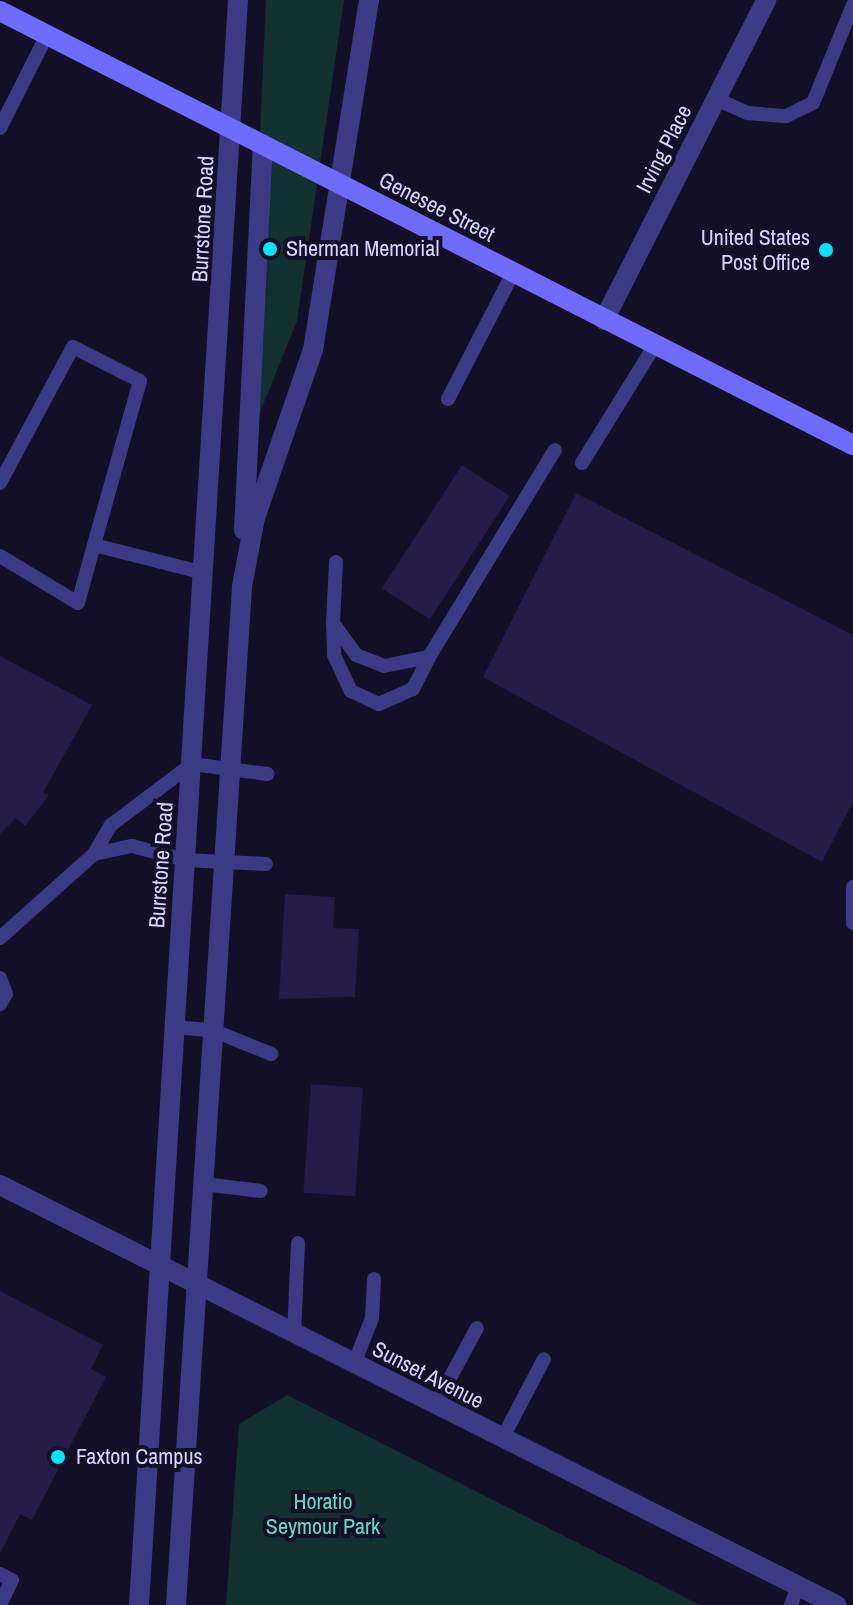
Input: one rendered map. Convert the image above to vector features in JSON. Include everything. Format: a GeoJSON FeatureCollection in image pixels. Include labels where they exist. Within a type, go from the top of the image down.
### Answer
{"type":"FeatureCollection","features":[{"type":"Feature","properties":{"kind":"main road","name":"Genesee Street"},"geometry":{"type":"LineString","coordinates":[[0,11],[853,445]]}},
{"type":"Feature","properties":{"kind":"street","name":"Burrstone Road"},"geometry":{"type":"LineString","coordinates":[[139,1605],[157,1265],[205,573],[238,0]]}},
{"type":"Feature","properties":{"kind":"street"},"geometry":{"type":"LineString","coordinates":[[242,586],[255,518],[303,394],[345,186],[369,0]]}},
{"type":"Feature","properties":{"kind":"street","name":"Irving Place"},"geometry":{"type":"LineString","coordinates":[[604,320],[766,0]]}},
{"type":"Feature","properties":{"kind":"street"},"geometry":{"type":"LineString","coordinates":[[176,1605],[242,586],[263,144]]}},
{"type":"Feature","properties":{"kind":"street","name":"Sunset Avenue"},"geometry":{"type":"LineString","coordinates":[[0,1185],[436,1404],[795,1596],[836,1605]]}},
{"type":"Feature","properties":{"kind":"lane"},"geometry":{"type":"LineString","coordinates":[[716,99],[748,113],[786,116],[813,103],[853,5]]}},
{"type":"Feature","properties":{"kind":"lane"},"geometry":{"type":"LineString","coordinates":[[0,128],[47,35]]}},
{"type":"Feature","properties":{"kind":"lane"},"geometry":{"type":"LineString","coordinates":[[448,399],[513,273]]}},
{"type":"Feature","properties":{"kind":"lane"},"geometry":{"type":"LineString","coordinates":[[582,463],[655,345]]}},
{"type":"Feature","properties":{"kind":"lane"},"geometry":{"type":"LineString","coordinates":[[0,483],[73,347],[140,381],[78,603],[0,556]]}},
{"type":"Feature","properties":{"kind":"lane"},"geometry":{"type":"LineString","coordinates":[[336,562],[334,655],[351,691],[379,704],[413,689],[429,657],[555,450]]}},
{"type":"Feature","properties":{"kind":"lane"},"geometry":{"type":"LineString","coordinates":[[94,545],[205,573]]}},
{"type":"Feature","properties":{"kind":"lane"},"geometry":{"type":"LineString","coordinates":[[333,623],[356,655],[384,666],[429,657]]}},
{"type":"Feature","properties":{"kind":"lane"},"geometry":{"type":"LineString","coordinates":[[0,938],[94,854],[111,825],[192,764],[267,774]]}},
{"type":"Feature","properties":{"kind":"lane"},"geometry":{"type":"LineString","coordinates":[[94,854],[132,846],[185,860],[266,864]]}},
{"type":"Feature","properties":{"kind":"lane"},"geometry":{"type":"LineString","coordinates":[[853,887],[853,923]]}},
{"type":"Feature","properties":{"kind":"lane"},"geometry":{"type":"LineString","coordinates":[[0,978],[6,994],[0,1004]]}},
{"type":"Feature","properties":{"kind":"lane"},"geometry":{"type":"LineString","coordinates":[[174,1027],[212,1030],[271,1054]]}},
{"type":"Feature","properties":{"kind":"lane"},"geometry":{"type":"LineString","coordinates":[[203,1184],[261,1191]]}},
{"type":"Feature","properties":{"kind":"lane"},"geometry":{"type":"LineString","coordinates":[[294,1335],[298,1243]]}},
{"type":"Feature","properties":{"kind":"lane"},"geometry":{"type":"LineString","coordinates":[[354,1364],[372,1318],[374,1279]]}},
{"type":"Feature","properties":{"kind":"lane"},"geometry":{"type":"LineString","coordinates":[[436,1404],[477,1328]]}},
{"type":"Feature","properties":{"kind":"lane"},"geometry":{"type":"LineString","coordinates":[[502,1439],[544,1359]]}},
{"type":"Feature","properties":{"kind":"lane"},"geometry":{"type":"LineString","coordinates":[[0,1574],[12,1580],[3,1599]]}},
{"type":"Feature","properties":{"kind":"green space"},"geometry":{"type":"Polygon","coordinates":[[[266,0],[344,0],[297,321],[246,447],[266,0]]]}},
{"type":"Feature","properties":{"kind":"green space","name":"Horatio Seymour Park"},"geometry":{"type":"Polygon","coordinates":[[[287,1395],[700,1605],[226,1605],[239,1424],[287,1395]]]}},
{"type":"Feature","properties":{"kind":"building"},"geometry":{"type":"Polygon","coordinates":[[[462,465],[510,496],[430,619],[382,588],[462,465]]]}},
{"type":"Feature","properties":{"kind":"building"},"geometry":{"type":"Polygon","coordinates":[[[576,493],[853,635],[853,802],[822,862],[483,677],[576,493]]]}},
{"type":"Feature","properties":{"kind":"building"},"geometry":{"type":"Polygon","coordinates":[[[0,656],[92,705],[43,793],[49,795],[25,826],[16,818],[0,834],[0,656]]]}},
{"type":"Feature","properties":{"kind":"building"},"geometry":{"type":"Polygon","coordinates":[[[285,894],[335,897],[333,928],[359,929],[355,997],[279,999],[285,894]]]}},
{"type":"Feature","properties":{"kind":"building"},"geometry":{"type":"Polygon","coordinates":[[[311,1084],[363,1088],[355,1196],[303,1193],[311,1084]]]}},
{"type":"Feature","properties":{"kind":"building"},"geometry":{"type":"Polygon","coordinates":[[[0,1291],[103,1345],[91,1369],[106,1377],[32,1520],[20,1514],[0,1554],[0,1291]]]}},
{"type":"Feature","properties":{"kind":"place","name":"Sherman Memorial"},"geometry":{"type":"Point","coordinates":[270,249]}},
{"type":"Feature","properties":{"kind":"place","name":"United States Post Office"},"geometry":{"type":"Point","coordinates":[826,250]}},
{"type":"Feature","properties":{"kind":"place","name":"Faxton Campus"},"geometry":{"type":"Point","coordinates":[58,1457]}}]}
